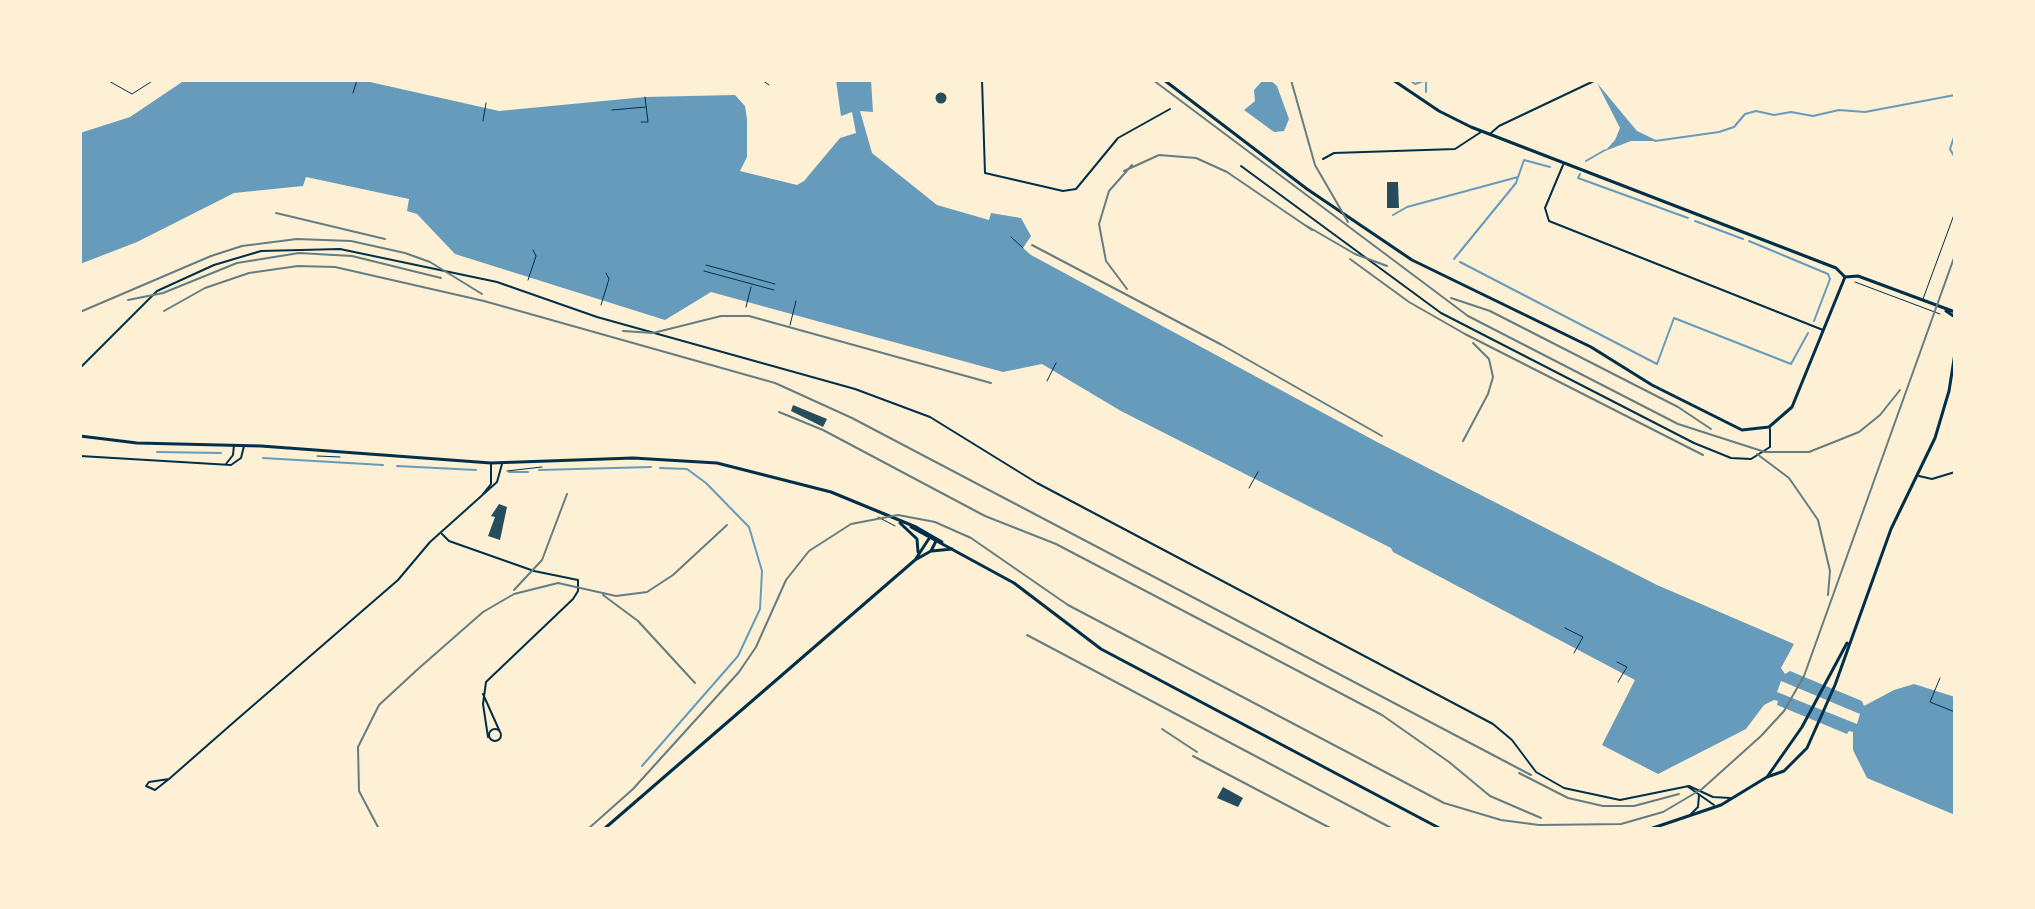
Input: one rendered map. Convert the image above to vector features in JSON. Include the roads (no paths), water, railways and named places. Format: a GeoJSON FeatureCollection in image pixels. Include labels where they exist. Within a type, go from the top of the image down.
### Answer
{"type":"FeatureCollection","features":[{"type":"Feature","properties":{"kind":"main road"},"geometry":{"type":"LineString","coordinates":[[1164,80],[1318,197],[1412,260],[1591,347],[1652,385],[1735,427],[1755,431],[1769,427],[1794,403],[1844,278]]}},
{"type":"Feature","properties":{"kind":"main road"},"geometry":{"type":"LineString","coordinates":[[1393,80],[1439,111],[1490,135],[1836,268],[1844,278]]}},
{"type":"Feature","properties":{"kind":"main road"},"geometry":{"type":"LineString","coordinates":[[1844,278],[1858,276],[1955,314]]}},
{"type":"Feature","properties":{"kind":"main road"},"geometry":{"type":"LineString","coordinates":[[1650,829],[1719,806],[1767,777],[1780,773],[1800,758],[1835,685],[1891,529],[1918,476],[1942,417],[1955,353]]}},
{"type":"Feature","properties":{"kind":"main road"},"geometry":{"type":"LineString","coordinates":[[80,436],[111,441],[244,445],[491,463],[644,458],[717,463],[808,484],[909,525],[956,549],[1014,583],[1108,653],[1441,829]]}},
{"type":"Feature","properties":{"kind":"main road"},"geometry":{"type":"LineString","coordinates":[[897,521],[917,539],[918,552]]}},
{"type":"Feature","properties":{"kind":"main road"},"geometry":{"type":"LineString","coordinates":[[915,560],[930,536]]}},
{"type":"Feature","properties":{"kind":"main road"},"geometry":{"type":"LineString","coordinates":[[604,829],[915,560],[931,551],[939,540]]}},
{"type":"Feature","properties":{"kind":"main road"},"geometry":{"type":"LineString","coordinates":[[931,551],[956,549]]}},
{"type":"Feature","properties":{"kind":"main road"},"geometry":{"type":"LineString","coordinates":[[1767,777],[1804,723],[1851,636]]}},
{"type":"Feature","properties":{"kind":"street"},"geometry":{"type":"LineString","coordinates":[[982,80],[985,173],[1072,191],[1118,138],[1170,109]]}},
{"type":"Feature","properties":{"kind":"street"},"geometry":{"type":"LineString","coordinates":[[1490,135],[1499,126],[1596,80]]}},
{"type":"Feature","properties":{"kind":"street"},"geometry":{"type":"LineString","coordinates":[[1323,159],[1334,153],[1455,149],[1481,131]]}},
{"type":"Feature","properties":{"kind":"street"},"geometry":{"type":"LineString","coordinates":[[1564,164],[1545,208],[1549,221],[1823,330]]}},
{"type":"Feature","properties":{"kind":"street"},"geometry":{"type":"LineString","coordinates":[[1241,166],[1430,306],[1694,443],[1731,458],[1754,458],[1771,445],[1769,427]]}},
{"type":"Feature","properties":{"kind":"street"},"geometry":{"type":"LineString","coordinates":[[80,368],[157,291],[214,265],[261,251],[340,249],[497,282],[653,333],[856,389],[930,417],[1037,483],[1493,724],[1512,740],[1536,772],[1564,788],[1620,800],[1654,795],[1686,785],[1699,788],[1710,796],[1735,797]]}},
{"type":"Feature","properties":{"kind":"street"},"geometry":{"type":"LineString","coordinates":[[225,464],[233,455],[234,445]]}},
{"type":"Feature","properties":{"kind":"street"},"geometry":{"type":"LineString","coordinates":[[80,456],[225,464],[239,461],[244,445]]}},
{"type":"Feature","properties":{"kind":"street"},"geometry":{"type":"LineString","coordinates":[[477,501],[491,484],[491,463]]}},
{"type":"Feature","properties":{"kind":"street"},"geometry":{"type":"LineString","coordinates":[[169,779],[149,782],[147,788],[155,790],[169,779],[398,580],[441,533],[497,482],[502,463]]}},
{"type":"Feature","properties":{"kind":"street"},"geometry":{"type":"LineString","coordinates":[[1918,476],[1932,479],[1955,472]]}},
{"type":"Feature","properties":{"kind":"street"},"geometry":{"type":"LineString","coordinates":[[441,533],[449,541],[510,563],[578,580],[578,591],[573,599],[493,674],[483,693],[488,737]]}},
{"type":"Feature","properties":{"kind":"street"},"geometry":{"type":"LineString","coordinates":[[483,693],[500,732],[497,741],[488,737]]}},
{"type":"Feature","properties":{"kind":"street"},"geometry":{"type":"LineString","coordinates":[[488,737],[492,729],[500,732]]}},
{"type":"Feature","properties":{"kind":"street"},"geometry":{"type":"LineString","coordinates":[[1686,785],[1711,804],[1719,806]]}},
{"type":"Feature","properties":{"kind":"street"},"geometry":{"type":"LineString","coordinates":[[1687,817],[1698,807],[1699,794]]}},
{"type":"Feature","properties":{"kind":"street"},"geometry":{"type":"LineString","coordinates":[[1709,810],[1710,796]]}},
{"type":"Feature","properties":{"kind":"lane"},"geometry":{"type":"LineString","coordinates":[[762,80],[769,85]]}},
{"type":"Feature","properties":{"kind":"lane"},"geometry":{"type":"LineString","coordinates":[[1922,301],[1955,212]]}},
{"type":"Feature","properties":{"kind":"water"},"geometry":{"type":"Polygon","coordinates":[[[185,80],[361,80],[499,111],[645,97],[735,95],[745,106],[747,119],[747,157],[740,171],[797,185],[804,181],[840,138],[856,133],[852,112],[841,116],[836,80],[871,80],[873,112],[860,111],[872,153],[937,205],[989,220],[991,213],[1021,218],[1031,236],[1023,248],[1031,255],[1377,442],[1657,585],[1794,644],[1781,668],[1785,674],[1790,671],[1862,701],[1864,706],[1894,690],[1914,684],[1955,697],[1955,815],[1867,778],[1853,750],[1853,732],[1847,734],[1777,705],[1778,701],[1774,700],[1764,705],[1746,729],[1658,774],[1602,745],[1635,680],[1393,552],[1391,548],[1121,411],[1042,364],[1003,372],[711,292],[665,320],[455,254],[417,214],[407,211],[409,199],[306,177],[303,186],[234,193],[137,242],[80,264],[80,133],[130,117],[185,80]],[[1781,681],[1777,692],[1857,724],[1860,714],[1781,681]]]}},
{"type":"Feature","properties":{"kind":"water"},"geometry":{"type":"Polygon","coordinates":[[[1263,80],[1270,80],[1277,86],[1289,119],[1284,131],[1274,132],[1244,110],[1255,101],[1254,90],[1263,80]]]}},
{"type":"Feature","properties":{"kind":"water"},"geometry":{"type":"Polygon","coordinates":[[[1597,83],[1637,131],[1658,141],[1631,141],[1605,151],[1620,128],[1597,83]]]}},
{"type":"Feature","properties":{"kind":"waterway"},"geometry":{"type":"LineString","coordinates":[[1410,80],[1415,84],[1426,80]]}},
{"type":"Feature","properties":{"kind":"waterway"},"geometry":{"type":"LineString","coordinates":[[1426,81],[1426,92]]}},
{"type":"Feature","properties":{"kind":"waterway"},"geometry":{"type":"LineString","coordinates":[[1655,141],[1719,132],[1734,127],[1745,114],[1756,111],[1774,115],[1791,112],[1813,116],[1839,110],[1865,112],[1955,95]]}},
{"type":"Feature","properties":{"kind":"waterway"},"geometry":{"type":"LineString","coordinates":[[1955,134],[1950,149],[1955,158]]}},
{"type":"Feature","properties":{"kind":"waterway"},"geometry":{"type":"LineString","coordinates":[[1586,161],[1605,150]]}},
{"type":"Feature","properties":{"kind":"waterway"},"geometry":{"type":"LineString","coordinates":[[1454,259],[1516,183],[1524,160],[1550,167]]}},
{"type":"Feature","properties":{"kind":"waterway"},"geometry":{"type":"LineString","coordinates":[[1580,174],[1578,178],[1688,218]]}},
{"type":"Feature","properties":{"kind":"waterway"},"geometry":{"type":"LineString","coordinates":[[1393,215],[1407,207],[1518,177]]}},
{"type":"Feature","properties":{"kind":"waterway"},"geometry":{"type":"LineString","coordinates":[[1695,221],[1743,239]]}},
{"type":"Feature","properties":{"kind":"waterway"},"geometry":{"type":"LineString","coordinates":[[1749,241],[1828,274],[1830,279],[1814,321]]}},
{"type":"Feature","properties":{"kind":"waterway"},"geometry":{"type":"LineString","coordinates":[[1460,262],[1657,364],[1674,318],[1791,364],[1808,333]]}},
{"type":"Feature","properties":{"kind":"waterway"},"geometry":{"type":"LineString","coordinates":[[157,452],[221,453]]}},
{"type":"Feature","properties":{"kind":"waterway"},"geometry":{"type":"LineString","coordinates":[[263,458],[383,465]]}},
{"type":"Feature","properties":{"kind":"waterway"},"geometry":{"type":"LineString","coordinates":[[397,466],[476,470]]}},
{"type":"Feature","properties":{"kind":"waterway"},"geometry":{"type":"LineString","coordinates":[[539,470],[651,467]]}},
{"type":"Feature","properties":{"kind":"waterway"},"geometry":{"type":"LineString","coordinates":[[642,766],[738,656],[760,609],[762,571],[749,527],[706,483],[687,469],[660,468]]}},
{"type":"Feature","properties":{"kind":"waterway"},"geometry":{"type":"LineString","coordinates":[[509,472],[528,472]]}},
{"type":"Feature","properties":{"kind":"railway"},"geometry":{"type":"LineString","coordinates":[[1153,80],[1468,316],[1678,424],[1765,452],[1809,452],[1859,432],[1880,415],[1900,390]]}},
{"type":"Feature","properties":{"kind":"railway"},"geometry":{"type":"LineString","coordinates":[[1291,80],[1315,165],[1348,222]]}},
{"type":"Feature","properties":{"kind":"railway"},"geometry":{"type":"LineString","coordinates":[[1124,171],[1159,155],[1196,158],[1227,172],[1312,230]]}},
{"type":"Feature","properties":{"kind":"railway"},"geometry":{"type":"LineString","coordinates":[[1127,289],[1106,261],[1099,224],[1109,191],[1132,165]]}},
{"type":"Feature","properties":{"kind":"railway"},"geometry":{"type":"LineString","coordinates":[[276,213],[385,239]]}},
{"type":"Feature","properties":{"kind":"railway"},"geometry":{"type":"LineString","coordinates":[[1305,225],[1355,254],[1387,266]]}},
{"type":"Feature","properties":{"kind":"railway"},"geometry":{"type":"LineString","coordinates":[[80,312],[211,256],[242,246],[297,239],[351,241],[405,253],[430,262],[482,294]]}},
{"type":"Feature","properties":{"kind":"railway"},"geometry":{"type":"LineString","coordinates":[[1032,245],[1222,345],[1382,436]]}},
{"type":"Feature","properties":{"kind":"railway"},"geometry":{"type":"LineString","coordinates":[[128,300],[163,293],[237,263],[299,253],[352,256],[441,278]]}},
{"type":"Feature","properties":{"kind":"railway"},"geometry":{"type":"LineString","coordinates":[[588,829],[633,789],[739,672],[756,647],[786,580],[809,551],[851,524],[898,515],[935,522],[971,538],[1068,605],[1444,803],[1501,820],[1539,825],[1621,824],[1663,812],[1702,789],[1761,736],[1784,711],[1804,676],[1955,255]]}},
{"type":"Feature","properties":{"kind":"railway"},"geometry":{"type":"LineString","coordinates":[[1350,259],[1409,302],[1465,334],[1703,455]]}},
{"type":"Feature","properties":{"kind":"railway"},"geometry":{"type":"LineString","coordinates":[[164,311],[205,288],[249,273],[298,266],[335,267],[484,301],[775,383],[852,418],[1531,775]]}},
{"type":"Feature","properties":{"kind":"railway"},"geometry":{"type":"LineString","coordinates":[[1451,298],[1490,311],[1678,407],[1711,429]]}},
{"type":"Feature","properties":{"kind":"railway"},"geometry":{"type":"LineString","coordinates":[[623,331],[653,333],[721,316],[749,316],[991,383]]}},
{"type":"Feature","properties":{"kind":"railway"},"geometry":{"type":"LineString","coordinates":[[1463,441],[1488,394],[1493,377],[1489,359],[1473,343]]}},
{"type":"Feature","properties":{"kind":"railway"},"geometry":{"type":"LineString","coordinates":[[779,412],[823,430],[985,516],[1056,544],[1382,715],[1449,762],[1490,796],[1541,818]]}},
{"type":"Feature","properties":{"kind":"railway"},"geometry":{"type":"LineString","coordinates":[[1757,454],[1789,478],[1818,520],[1830,571],[1828,595]]}},
{"type":"Feature","properties":{"kind":"railway"},"geometry":{"type":"LineString","coordinates":[[514,590],[542,560],[567,494]]}},
{"type":"Feature","properties":{"kind":"railway"},"geometry":{"type":"LineString","coordinates":[[379,829],[359,791],[358,747],[379,705],[483,612],[514,594],[558,583],[616,596],[647,592],[673,575],[727,525]]}},
{"type":"Feature","properties":{"kind":"railway"},"geometry":{"type":"LineString","coordinates":[[603,595],[638,621],[695,683]]}},
{"type":"Feature","properties":{"kind":"railway"},"geometry":{"type":"LineString","coordinates":[[1027,635],[1393,829]]}},
{"type":"Feature","properties":{"kind":"railway"},"geometry":{"type":"LineString","coordinates":[[1162,729],[1197,752]]}},
{"type":"Feature","properties":{"kind":"railway"},"geometry":{"type":"LineString","coordinates":[[1193,756],[1332,829]]}},
{"type":"Feature","properties":{"kind":"railway"},"geometry":{"type":"LineString","coordinates":[[1519,773],[1568,798],[1603,806],[1634,806],[1679,794]]}}]}
